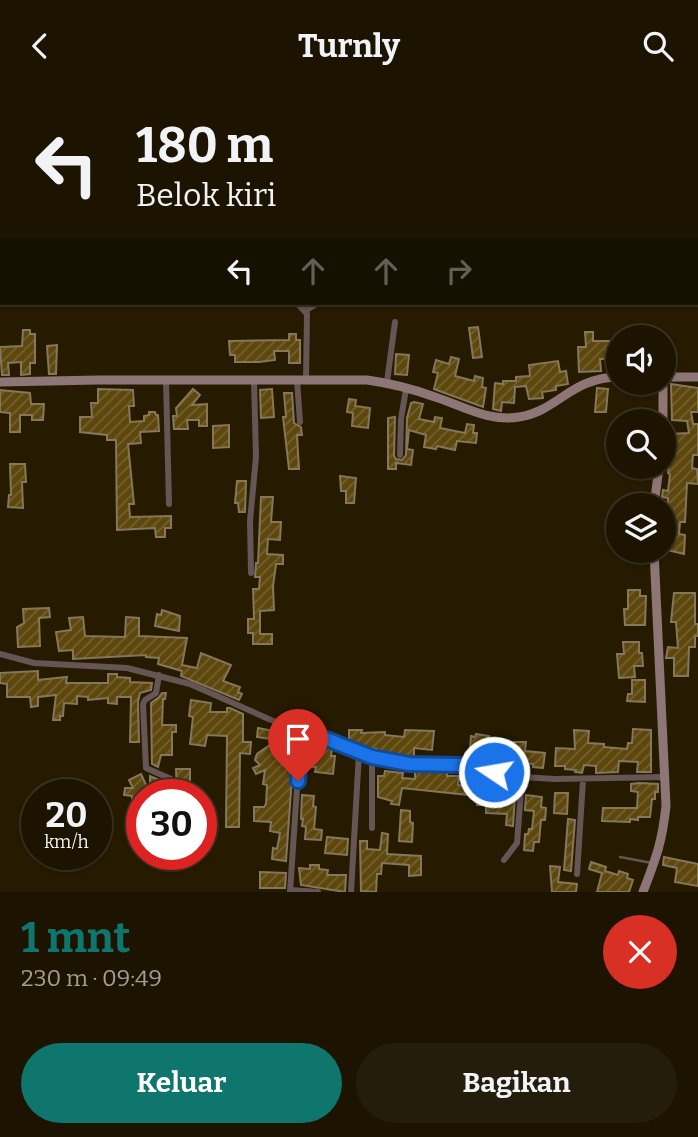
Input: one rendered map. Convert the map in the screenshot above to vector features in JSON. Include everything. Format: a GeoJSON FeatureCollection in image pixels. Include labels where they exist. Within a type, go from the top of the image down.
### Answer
{"type":"FeatureCollection","features":[{"type":"Feature","properties":{"kind":"street"},"geometry":{"type":"LineString","coordinates":[[299,305],[305,311],[300,422]]}},
{"type":"Feature","properties":{"kind":"street"},"geometry":{"type":"LineString","coordinates":[[305,311],[315,305]]}},
{"type":"Feature","properties":{"kind":"street"},"geometry":{"type":"LineString","coordinates":[[387,382],[395,322]]}},
{"type":"Feature","properties":{"kind":"street"},"geometry":{"type":"LineString","coordinates":[[676,377],[698,377]]}},
{"type":"Feature","properties":{"kind":"street"},"geometry":{"type":"LineString","coordinates":[[0,382],[367,380],[387,382],[436,397],[475,413],[508,418],[538,411],[589,380],[606,378]]}},
{"type":"Feature","properties":{"kind":"street"},"geometry":{"type":"LineString","coordinates":[[251,573],[250,521],[256,457],[254,380]]}},
{"type":"Feature","properties":{"kind":"street"},"geometry":{"type":"LineString","coordinates":[[166,381],[169,504]]}},
{"type":"Feature","properties":{"kind":"street"},"geometry":{"type":"LineString","coordinates":[[400,455],[401,419],[406,389]]}},
{"type":"Feature","properties":{"kind":"street"},"geometry":{"type":"LineString","coordinates":[[643,892],[662,843],[666,806],[655,563]]}},
{"type":"Feature","properties":{"kind":"street"},"geometry":{"type":"LineString","coordinates":[[0,654],[34,663],[127,668],[159,675],[190,684],[271,720],[301,729],[359,753],[409,764],[459,765],[522,777],[583,780],[665,778]]}},
{"type":"Feature","properties":{"kind":"street"},"geometry":{"type":"LineString","coordinates":[[159,675],[156,693],[145,700],[143,705],[146,768],[171,779]]}},
{"type":"Feature","properties":{"kind":"street"},"geometry":{"type":"LineString","coordinates":[[301,729],[290,891],[318,892]]}},
{"type":"Feature","properties":{"kind":"street"},"geometry":{"type":"LineString","coordinates":[[351,892],[359,753]]}},
{"type":"Feature","properties":{"kind":"street"},"geometry":{"type":"LineString","coordinates":[[372,757],[372,828]]}},
{"type":"Feature","properties":{"kind":"street"},"geometry":{"type":"LineString","coordinates":[[504,860],[517,843],[522,777]]}},
{"type":"Feature","properties":{"kind":"street"},"geometry":{"type":"LineString","coordinates":[[577,874],[583,780]]}},
{"type":"Feature","properties":{"kind":"lane"},"geometry":{"type":"LineString","coordinates":[[620,857],[656,864]]}},
{"type":"Feature","properties":{"kind":"building"},"geometry":{"type":"Polygon","coordinates":[[[478,327],[482,357],[473,358],[469,328],[478,327]]]}},
{"type":"Feature","properties":{"kind":"building"},"geometry":{"type":"Polygon","coordinates":[[[23,330],[30,330],[30,334],[35,334],[35,363],[30,363],[30,374],[21,375],[21,362],[8,363],[9,375],[2,375],[0,347],[22,346],[23,330]]]}},
{"type":"Feature","properties":{"kind":"building"},"geometry":{"type":"Polygon","coordinates":[[[585,332],[593,332],[593,341],[606,341],[606,359],[600,359],[601,371],[579,372],[578,347],[586,347],[585,332]]]}},
{"type":"Feature","properties":{"kind":"building"},"geometry":{"type":"Polygon","coordinates":[[[289,334],[296,334],[296,340],[300,340],[300,363],[289,363],[289,351],[274,351],[275,360],[259,362],[235,362],[235,355],[230,355],[229,341],[289,340],[289,334]]]}},
{"type":"Feature","properties":{"kind":"building"},"geometry":{"type":"Polygon","coordinates":[[[57,345],[56,374],[49,374],[47,346],[57,345]]]}},
{"type":"Feature","properties":{"kind":"building"},"geometry":{"type":"Polygon","coordinates":[[[396,354],[409,355],[407,375],[395,374],[396,354]]]}},
{"type":"Feature","properties":{"kind":"building"},"geometry":{"type":"Polygon","coordinates":[[[451,357],[459,359],[455,376],[474,381],[475,376],[483,378],[482,387],[486,388],[483,407],[434,389],[438,373],[433,372],[436,360],[449,364],[451,357]]]}},
{"type":"Feature","properties":{"kind":"building"},"geometry":{"type":"Polygon","coordinates":[[[558,361],[560,372],[566,371],[568,384],[556,386],[556,390],[542,392],[543,398],[529,399],[526,386],[515,387],[514,403],[502,402],[501,411],[493,409],[495,383],[503,384],[503,381],[516,381],[516,377],[530,376],[529,365],[558,361]]]}},
{"type":"Feature","properties":{"kind":"building"},"geometry":{"type":"Polygon","coordinates":[[[676,385],[698,388],[698,412],[691,412],[693,424],[698,424],[698,455],[693,455],[692,468],[697,469],[698,484],[687,483],[685,522],[680,522],[679,534],[685,535],[684,554],[676,552],[676,493],[663,493],[663,490],[668,491],[669,479],[676,479],[676,434],[689,433],[687,421],[676,420],[676,409],[672,409],[671,395],[676,395],[676,385]]]}},
{"type":"Feature","properties":{"kind":"building"},"geometry":{"type":"Polygon","coordinates":[[[597,388],[606,389],[606,412],[595,412],[597,388]]]}},
{"type":"Feature","properties":{"kind":"building"},"geometry":{"type":"Polygon","coordinates":[[[98,389],[133,390],[134,406],[129,406],[130,422],[144,421],[144,416],[149,415],[149,412],[158,415],[159,431],[140,432],[141,443],[128,444],[134,504],[129,504],[130,517],[171,516],[171,528],[165,528],[165,537],[156,537],[155,528],[117,530],[116,440],[107,440],[107,435],[80,432],[80,417],[92,417],[91,403],[98,403],[98,389]]]}},
{"type":"Feature","properties":{"kind":"building"},"geometry":{"type":"Polygon","coordinates":[[[193,389],[200,395],[192,405],[207,404],[207,426],[199,426],[199,420],[187,420],[188,429],[174,429],[173,416],[177,416],[176,408],[193,389]]]}},
{"type":"Feature","properties":{"kind":"building"},"geometry":{"type":"Polygon","coordinates":[[[272,389],[274,417],[261,418],[260,390],[272,389]]]}},
{"type":"Feature","properties":{"kind":"building"},"geometry":{"type":"Polygon","coordinates":[[[0,390],[30,393],[31,404],[44,404],[43,420],[32,420],[32,415],[20,415],[20,432],[10,432],[10,413],[0,412],[0,390]]]}},
{"type":"Feature","properties":{"kind":"building"},"geometry":{"type":"Polygon","coordinates":[[[284,393],[292,393],[294,423],[301,427],[302,435],[297,435],[299,469],[289,469],[283,417],[286,417],[284,393]]]}},
{"type":"Feature","properties":{"kind":"building"},"geometry":{"type":"Polygon","coordinates":[[[349,399],[356,400],[355,406],[370,408],[368,428],[352,426],[353,413],[347,412],[349,399]]]}},
{"type":"Feature","properties":{"kind":"building"},"geometry":{"type":"Polygon","coordinates":[[[411,403],[423,404],[419,419],[434,422],[435,417],[442,418],[440,428],[465,433],[467,424],[474,425],[476,443],[457,441],[455,450],[437,446],[436,449],[424,447],[426,435],[409,430],[407,449],[413,450],[411,465],[396,463],[396,469],[388,469],[388,418],[395,417],[394,456],[402,460],[406,455],[407,418],[411,403]]]}},
{"type":"Feature","properties":{"kind":"building"},"geometry":{"type":"Polygon","coordinates":[[[229,425],[229,447],[213,448],[213,426],[229,425]]]}},
{"type":"Feature","properties":{"kind":"building"},"geometry":{"type":"Polygon","coordinates":[[[10,464],[25,464],[26,482],[22,482],[23,508],[8,507],[11,495],[10,464]]]}},
{"type":"Feature","properties":{"kind":"building"},"geometry":{"type":"Polygon","coordinates":[[[340,476],[356,478],[354,503],[346,503],[346,491],[341,491],[340,476]]]}},
{"type":"Feature","properties":{"kind":"building"},"geometry":{"type":"Polygon","coordinates":[[[237,481],[246,481],[245,512],[239,512],[238,503],[235,503],[237,481]]]}},
{"type":"Feature","properties":{"kind":"building"},"geometry":{"type":"Polygon","coordinates":[[[261,497],[273,497],[271,522],[281,522],[280,540],[268,539],[267,554],[283,555],[283,564],[276,564],[274,610],[260,611],[260,634],[272,634],[272,644],[253,644],[253,633],[248,633],[248,619],[254,619],[253,589],[259,589],[260,577],[255,577],[261,497]]]}},
{"type":"Feature","properties":{"kind":"building"},"geometry":{"type":"Polygon","coordinates":[[[628,590],[640,590],[640,596],[646,596],[645,625],[625,625],[624,609],[628,609],[628,590]]]}},
{"type":"Feature","properties":{"kind":"building"},"geometry":{"type":"Polygon","coordinates":[[[674,593],[695,593],[695,624],[698,624],[698,636],[695,636],[695,647],[689,647],[688,676],[674,676],[674,658],[666,658],[668,647],[678,648],[676,622],[671,622],[674,593]]]}},
{"type":"Feature","properties":{"kind":"building"},"geometry":{"type":"Polygon","coordinates":[[[49,608],[50,617],[39,618],[40,646],[18,647],[17,627],[24,623],[23,609],[49,608]]]}},
{"type":"Feature","properties":{"kind":"building"},"geometry":{"type":"Polygon","coordinates":[[[162,610],[180,616],[179,631],[155,626],[157,614],[161,615],[162,610]]]}},
{"type":"Feature","properties":{"kind":"building"},"geometry":{"type":"Polygon","coordinates":[[[83,617],[85,636],[125,637],[126,617],[139,618],[139,636],[187,638],[182,665],[197,668],[201,653],[231,665],[223,681],[240,687],[238,692],[242,694],[239,700],[181,676],[182,671],[158,664],[159,658],[146,655],[73,659],[73,650],[59,651],[56,632],[71,630],[69,618],[83,617]]]}},
{"type":"Feature","properties":{"kind":"building"},"geometry":{"type":"Polygon","coordinates":[[[623,642],[639,642],[643,666],[634,666],[635,677],[619,678],[617,654],[624,654],[623,642]]]}},
{"type":"Feature","properties":{"kind":"building"},"geometry":{"type":"Polygon","coordinates":[[[38,671],[38,680],[67,677],[66,683],[108,683],[108,674],[117,674],[117,677],[130,678],[130,682],[152,683],[151,690],[140,693],[138,702],[139,742],[130,742],[131,697],[117,697],[117,704],[108,703],[108,698],[88,700],[88,697],[77,696],[77,704],[64,703],[63,716],[60,716],[60,720],[53,720],[56,695],[38,697],[38,706],[31,707],[30,697],[7,697],[7,684],[0,683],[0,673],[38,671]]]}},
{"type":"Feature","properties":{"kind":"building"},"geometry":{"type":"Polygon","coordinates":[[[632,680],[645,680],[645,702],[627,701],[628,694],[632,694],[632,680]]]}},
{"type":"Feature","properties":{"kind":"building"},"geometry":{"type":"Polygon","coordinates":[[[162,693],[166,693],[163,699],[162,725],[176,725],[176,732],[172,732],[172,755],[161,755],[158,767],[152,764],[151,703],[162,693]]]}},
{"type":"Feature","properties":{"kind":"building"},"geometry":{"type":"Polygon","coordinates":[[[191,700],[211,703],[210,712],[227,712],[227,708],[230,708],[243,714],[243,742],[251,742],[250,754],[240,753],[239,827],[226,827],[227,736],[207,735],[205,746],[190,744],[193,717],[189,716],[191,700]]]}},
{"type":"Feature","properties":{"kind":"building"},"geometry":{"type":"Polygon","coordinates":[[[258,728],[295,735],[286,861],[272,859],[273,848],[277,849],[280,833],[270,831],[271,822],[254,821],[254,807],[264,807],[266,804],[267,785],[263,784],[265,770],[256,774],[253,768],[260,765],[255,760],[257,754],[277,740],[257,737],[258,728]]]}},
{"type":"Feature","properties":{"kind":"building"},"geometry":{"type":"Polygon","coordinates":[[[633,729],[651,730],[651,772],[637,772],[638,762],[619,761],[618,772],[596,773],[596,766],[584,765],[582,773],[565,769],[565,766],[555,766],[556,748],[575,749],[574,730],[589,731],[588,743],[627,749],[628,743],[632,743],[633,729]]]}},
{"type":"Feature","properties":{"kind":"building"},"geometry":{"type":"Polygon","coordinates":[[[349,730],[362,730],[361,733],[385,732],[385,735],[404,737],[405,730],[434,731],[432,750],[414,748],[414,758],[386,754],[349,742],[349,730]]]}},
{"type":"Feature","properties":{"kind":"building"},"geometry":{"type":"Polygon","coordinates":[[[476,734],[489,736],[488,738],[500,742],[526,742],[525,751],[545,753],[543,768],[533,767],[533,764],[472,758],[474,748],[470,747],[471,736],[475,737],[476,734]]]}},
{"type":"Feature","properties":{"kind":"building"},"geometry":{"type":"Polygon","coordinates":[[[317,746],[332,748],[331,756],[335,756],[333,774],[315,772],[316,767],[304,766],[305,752],[316,754],[317,746]]]}},
{"type":"Feature","properties":{"kind":"building"},"geometry":{"type":"Polygon","coordinates":[[[176,769],[190,769],[190,779],[176,779],[176,769]]]}},
{"type":"Feature","properties":{"kind":"building"},"geometry":{"type":"Polygon","coordinates":[[[385,771],[403,773],[402,778],[415,779],[415,772],[447,772],[447,776],[459,776],[458,785],[471,786],[472,781],[488,782],[488,777],[500,779],[499,795],[515,796],[513,826],[506,825],[507,814],[486,813],[486,805],[477,805],[478,796],[402,788],[399,805],[391,804],[392,801],[378,797],[378,776],[384,776],[385,771]]]}},
{"type":"Feature","properties":{"kind":"building"},"geometry":{"type":"Polygon","coordinates":[[[631,784],[658,784],[658,792],[655,792],[655,799],[652,799],[650,817],[630,819],[630,822],[602,821],[603,808],[637,808],[638,792],[631,791],[631,784]]]}},
{"type":"Feature","properties":{"kind":"building"},"geometry":{"type":"Polygon","coordinates":[[[555,793],[568,793],[567,814],[554,813],[555,793]]]}},
{"type":"Feature","properties":{"kind":"building"},"geometry":{"type":"Polygon","coordinates":[[[302,795],[314,796],[314,829],[322,830],[321,840],[305,839],[306,827],[302,826],[301,819],[302,795]]]}},
{"type":"Feature","properties":{"kind":"building"},"geometry":{"type":"Polygon","coordinates":[[[526,795],[542,797],[541,807],[546,808],[545,820],[541,820],[539,842],[534,842],[533,851],[524,850],[525,834],[532,829],[534,811],[525,810],[526,795]]]}},
{"type":"Feature","properties":{"kind":"building"},"geometry":{"type":"Polygon","coordinates":[[[401,810],[410,811],[410,822],[413,823],[412,842],[399,841],[401,810]]]}},
{"type":"Feature","properties":{"kind":"building"},"geometry":{"type":"Polygon","coordinates":[[[568,819],[575,820],[571,871],[564,870],[568,819]]]}},
{"type":"Feature","properties":{"kind":"building"},"geometry":{"type":"Polygon","coordinates":[[[382,833],[388,834],[387,854],[421,856],[421,875],[409,876],[409,865],[382,863],[381,874],[377,874],[376,892],[361,891],[360,841],[367,841],[367,849],[380,850],[382,833]]]}},
{"type":"Feature","properties":{"kind":"building"},"geometry":{"type":"Polygon","coordinates":[[[327,837],[348,839],[347,855],[325,853],[327,837]]]}},
{"type":"Feature","properties":{"kind":"building"},"geometry":{"type":"Polygon","coordinates":[[[664,857],[698,864],[698,886],[675,882],[677,868],[663,865],[664,857]]]}},
{"type":"Feature","properties":{"kind":"building"},"geometry":{"type":"Polygon","coordinates":[[[591,862],[606,867],[605,871],[618,875],[619,871],[628,874],[627,878],[633,880],[629,892],[597,892],[602,873],[589,869],[591,862]]]}},
{"type":"Feature","properties":{"kind":"building"},"geometry":{"type":"Polygon","coordinates":[[[310,865],[319,865],[319,869],[328,870],[327,875],[346,875],[345,892],[301,885],[299,868],[310,869],[310,865]]]}},
{"type":"Feature","properties":{"kind":"building"},"geometry":{"type":"Polygon","coordinates":[[[550,866],[560,867],[558,882],[577,884],[576,892],[552,892],[550,866]]]}},
{"type":"Feature","properties":{"kind":"building"},"geometry":{"type":"Polygon","coordinates":[[[260,872],[286,873],[285,888],[260,888],[260,872]]]}},
{"type":"Feature","properties":{"kind":"route"},"geometry":{"type":"LineString","coordinates":[[298,781],[301,729],[359,753],[398,763],[459,765],[494,772]]}}]}
